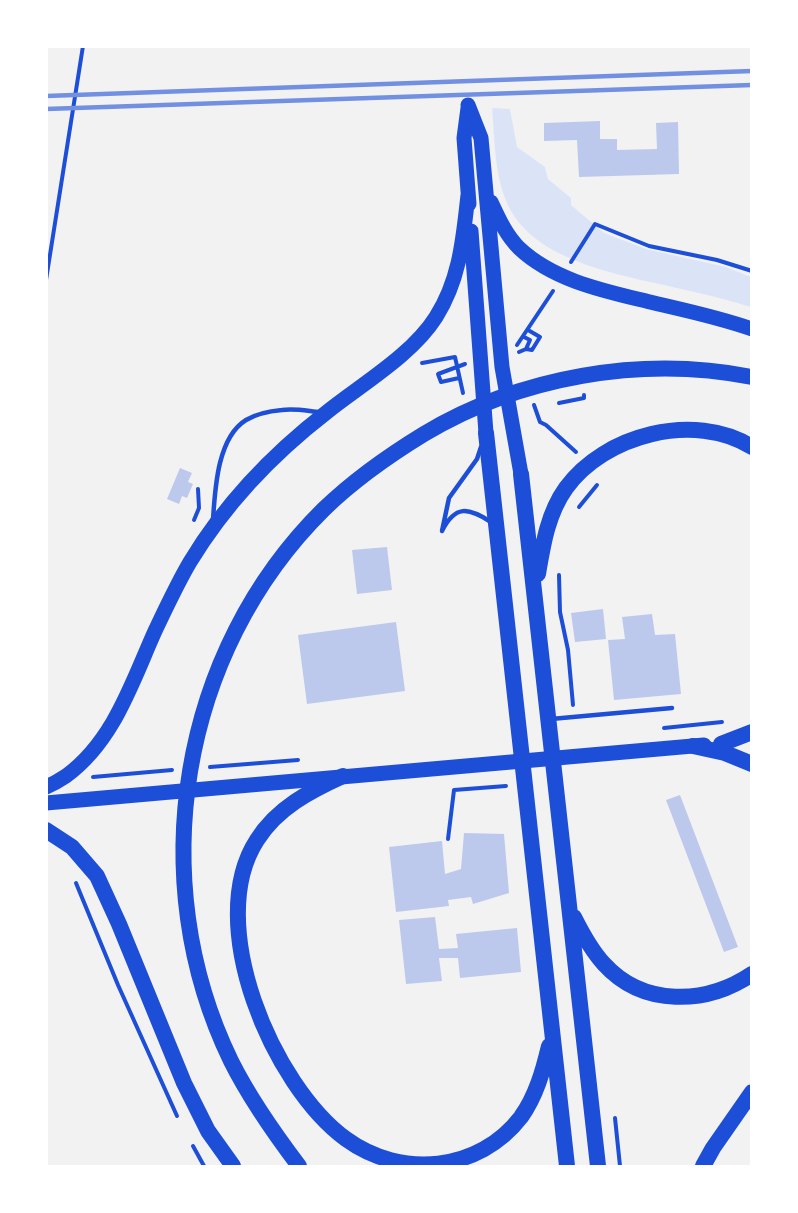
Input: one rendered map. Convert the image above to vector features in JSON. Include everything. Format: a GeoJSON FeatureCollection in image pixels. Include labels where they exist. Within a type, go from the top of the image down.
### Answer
{"type":"FeatureCollection","features":[{"type":"Feature","properties":{"kind":"highway"},"geometry":{"type":"LineString","coordinates":[[299,1167],[253,1101],[231,1061],[213,1018],[199,975],[184,883],[182,839],[193,747],[205,703],[220,662],[241,619],[293,543],[323,510],[394,452],[448,419],[516,392],[611,372],[654,369],[695,370],[752,377]]}},
{"type":"Feature","properties":{"kind":"highway"},"geometry":{"type":"LineString","coordinates":[[534,592],[544,539],[552,513],[565,489],[579,471],[594,459],[614,447],[635,439],[682,430],[729,437],[752,447]]}},
{"type":"Feature","properties":{"kind":"highway"},"geometry":{"type":"LineString","coordinates":[[486,433],[567,1167]]}},
{"type":"Feature","properties":{"kind":"highway"},"geometry":{"type":"LineString","coordinates":[[521,474],[598,1167]]}},
{"type":"Feature","properties":{"kind":"highway"},"geometry":{"type":"LineString","coordinates":[[721,744],[752,732]]}},
{"type":"Feature","properties":{"kind":"highway"},"geometry":{"type":"LineString","coordinates":[[693,746],[725,753],[752,764]]}},
{"type":"Feature","properties":{"kind":"highway"},"geometry":{"type":"LineString","coordinates":[[343,776],[313,790],[286,807],[272,820],[257,839],[247,858],[237,900],[239,944],[248,980],[266,1030],[294,1081],[311,1106],[346,1139],[365,1151],[409,1165],[433,1165],[454,1161],[476,1153],[499,1139],[520,1118],[544,1070],[552,1034]]}},
{"type":"Feature","properties":{"kind":"highway"},"geometry":{"type":"LineString","coordinates":[[46,830],[72,847],[97,876],[107,894],[184,1083],[208,1131],[233,1167]]}},
{"type":"Feature","properties":{"kind":"highway"},"geometry":{"type":"LineString","coordinates":[[569,908],[584,936],[604,964],[622,980],[640,990],[661,996],[684,998],[722,991],[752,974]]}},
{"type":"Feature","properties":{"kind":"highway"},"geometry":{"type":"LineString","coordinates":[[703,1167],[713,1148],[752,1092]]}},
{"type":"Feature","properties":{"kind":"main road"},"geometry":{"type":"LineString","coordinates":[[486,433],[464,138],[468,105],[481,138],[502,367],[521,474]]}},
{"type":"Feature","properties":{"kind":"main road"},"geometry":{"type":"LineString","coordinates":[[485,185],[507,233],[525,253],[554,272],[602,290],[752,329]]}},
{"type":"Feature","properties":{"kind":"main road"},"geometry":{"type":"LineString","coordinates":[[46,787],[66,776],[83,760],[113,724],[172,597],[190,562],[213,528],[258,474],[290,442],[399,356],[435,318],[455,279],[461,255],[468,195]]}},
{"type":"Feature","properties":{"kind":"main road"},"geometry":{"type":"LineString","coordinates":[[46,802],[752,741]]}},
{"type":"Feature","properties":{"kind":"lane"},"geometry":{"type":"LineString","coordinates":[[213,528],[215,489],[220,463],[228,441],[237,428],[246,420],[284,410],[325,413]]}},
{"type":"Feature","properties":{"kind":"lane"},"geometry":{"type":"LineString","coordinates":[[486,433],[477,459],[449,498],[442,531],[449,518],[462,511],[478,514],[497,526]]}},
{"type":"Feature","properties":{"kind":"lane"},"geometry":{"type":"LineString","coordinates":[[548,720],[672,708]]}},
{"type":"Feature","properties":{"kind":"path"},"geometry":{"type":"LineString","coordinates":[[46,280],[83,46]]}},
{"type":"Feature","properties":{"kind":"path"},"geometry":{"type":"LineString","coordinates":[[566,270],[595,224],[649,246],[717,260],[752,271]]}},
{"type":"Feature","properties":{"kind":"path"},"geometry":{"type":"LineString","coordinates":[[509,348],[519,344],[553,290]]}},
{"type":"Feature","properties":{"kind":"path"},"geometry":{"type":"LineString","coordinates":[[524,337],[530,340],[526,349],[532,350],[540,337],[528,330]]}},
{"type":"Feature","properties":{"kind":"path"},"geometry":{"type":"LineString","coordinates":[[412,368],[422,363],[456,357],[464,396]]}},
{"type":"Feature","properties":{"kind":"path"},"geometry":{"type":"LineString","coordinates":[[459,378],[441,382],[438,374],[467,363]]}},
{"type":"Feature","properties":{"kind":"path"},"geometry":{"type":"LineString","coordinates":[[446,371],[450,380]]}},
{"type":"Feature","properties":{"kind":"path"},"geometry":{"type":"LineString","coordinates":[[534,405],[540,422],[573,448]]}},
{"type":"Feature","properties":{"kind":"path"},"geometry":{"type":"LineString","coordinates":[[578,508],[601,481]]}},
{"type":"Feature","properties":{"kind":"path"},"geometry":{"type":"LineString","coordinates":[[559,567],[560,612],[568,650],[574,717]]}},
{"type":"Feature","properties":{"kind":"path"},"geometry":{"type":"LineString","coordinates":[[653,729],[726,721]]}},
{"type":"Feature","properties":{"kind":"path"},"geometry":{"type":"LineString","coordinates":[[200,767],[306,759]]}},
{"type":"Feature","properties":{"kind":"path"},"geometry":{"type":"LineString","coordinates":[[142,773],[177,770]]}},
{"type":"Feature","properties":{"kind":"path"},"geometry":{"type":"LineString","coordinates":[[448,839],[454,790],[509,786]]}},
{"type":"Feature","properties":{"kind":"path"},"geometry":{"type":"LineString","coordinates":[[71,877],[77,884],[118,985],[179,1120]]}},
{"type":"Feature","properties":{"kind":"path"},"geometry":{"type":"LineString","coordinates":[[615,1118],[620,1167]]}},
{"type":"Feature","properties":{"kind":"path"},"geometry":{"type":"LineString","coordinates":[[189,1139],[204,1167]]}},
{"type":"Feature","properties":{"kind":"shaded area"},"geometry":{"type":"Polygon","coordinates":[[[492,108],[510,109],[517,147],[545,167],[548,179],[571,198],[571,205],[604,233],[646,249],[726,267],[751,277],[751,307],[611,273],[564,256],[543,244],[525,229],[505,199],[496,161],[492,108]]]}},
{"type":"Feature","properties":{"kind":"building"},"geometry":{"type":"Polygon","coordinates":[[[600,121],[600,139],[617,139],[617,150],[657,149],[656,123],[678,122],[679,174],[579,177],[577,140],[544,141],[544,123],[600,121]]]}},
{"type":"Feature","properties":{"kind":"building"},"geometry":{"type":"Polygon","coordinates":[[[180,468],[192,473],[188,482],[193,484],[187,498],[182,496],[179,504],[167,499],[180,468]]]}},
{"type":"Feature","properties":{"kind":"building"},"geometry":{"type":"Polygon","coordinates":[[[387,547],[392,590],[357,594],[352,550],[387,547]]]}},
{"type":"Feature","properties":{"kind":"building"},"geometry":{"type":"Polygon","coordinates":[[[603,609],[606,639],[575,642],[571,613],[603,609]]]}},
{"type":"Feature","properties":{"kind":"building"},"geometry":{"type":"Polygon","coordinates":[[[652,614],[655,635],[675,634],[681,694],[614,700],[608,640],[625,639],[622,617],[652,614]]]}},
{"type":"Feature","properties":{"kind":"building"},"geometry":{"type":"Polygon","coordinates":[[[396,622],[405,691],[307,704],[298,635],[396,622]]]}},
{"type":"Feature","properties":{"kind":"building"},"geometry":{"type":"Polygon","coordinates":[[[680,795],[738,947],[724,952],[666,800],[680,795]]]}},
{"type":"Feature","properties":{"kind":"building"},"geometry":{"type":"Polygon","coordinates":[[[464,833],[504,834],[509,893],[473,904],[471,897],[448,900],[449,906],[396,912],[389,847],[442,841],[445,874],[461,869],[464,833]]]}},
{"type":"Feature","properties":{"kind":"building"},"geometry":{"type":"Polygon","coordinates":[[[435,917],[439,949],[458,948],[456,934],[517,928],[521,972],[460,978],[458,958],[439,958],[442,981],[406,984],[399,920],[435,917]]]}},
{"type":"Feature","properties":{"kind":"railway"},"geometry":{"type":"LineString","coordinates":[[46,96],[752,71]]}},
{"type":"Feature","properties":{"kind":"railway"},"geometry":{"type":"LineString","coordinates":[[46,109],[752,85]]}}]}
